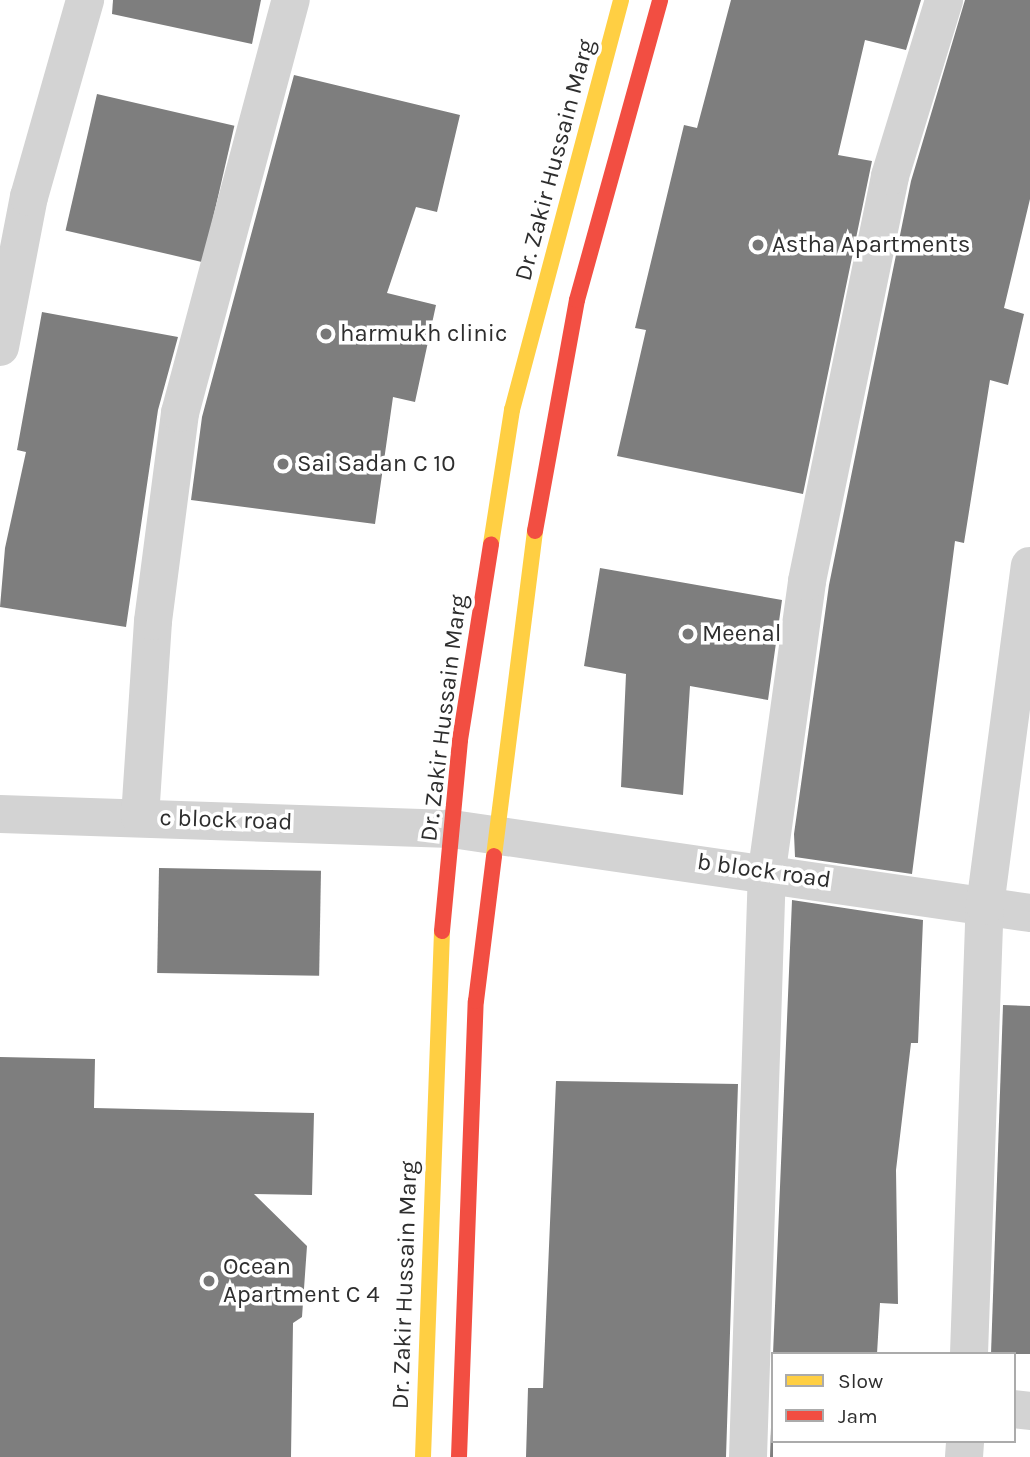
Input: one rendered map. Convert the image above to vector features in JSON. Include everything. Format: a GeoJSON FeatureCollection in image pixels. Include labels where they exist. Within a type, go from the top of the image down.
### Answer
{"type":"FeatureCollection","features":[{"type":"Feature","properties":{"kind":"street"},"geometry":{"type":"LineString","coordinates":[[0,347],[29,197],[85,0]]}},
{"type":"Feature","properties":{"kind":"street"},"geometry":{"type":"LineString","coordinates":[[140,817],[153,621],[180,413],[291,0]]}},
{"type":"Feature","properties":{"kind":"street","name":"Dr. Zakir Hussain Marg"},"geometry":{"type":"LineString","coordinates":[[423,1457],[435,1000],[452,829],[512,410],[621,0]]}},
{"type":"Feature","properties":{"kind":"street"},"geometry":{"type":"LineString","coordinates":[[459,1457],[476,1001],[535,529],[577,300],[660,0]]}},
{"type":"Feature","properties":{"kind":"street"},"geometry":{"type":"LineString","coordinates":[[748,1457],[767,870],[807,581],[890,176],[944,0]]}},
{"type":"Feature","properties":{"kind":"street"},"geometry":{"type":"LineString","coordinates":[[969,1352],[985,906],[1025,628],[1030,566]]}},
{"type":"Feature","properties":{"kind":"street","name":"c block road"},"geometry":{"type":"LineString","coordinates":[[0,814],[452,829],[498,835]]}},
{"type":"Feature","properties":{"kind":"street","name":"b block road"},"geometry":{"type":"LineString","coordinates":[[498,835],[767,870],[1030,913]]}},
{"type":"Feature","properties":{"kind":"building"},"geometry":{"type":"Polygon","coordinates":[[[113,0],[261,0],[252,44],[112,14],[113,0]]]}},
{"type":"Feature","properties":{"kind":"building"},"geometry":{"type":"Polygon","coordinates":[[[731,0],[921,0],[906,50],[865,40],[838,155],[872,161],[803,494],[617,456],[646,330],[635,328],[684,125],[697,128],[731,0]]]}},
{"type":"Feature","properties":{"kind":"building"},"geometry":{"type":"Polygon","coordinates":[[[965,0],[1030,0],[1030,199],[1004,308],[1024,314],[1008,385],[990,380],[964,543],[955,541],[912,874],[795,857],[794,834],[829,585],[911,181],[965,0]]]}},
{"type":"Feature","properties":{"kind":"building"},"geometry":{"type":"Polygon","coordinates":[[[294,75],[460,115],[437,212],[416,207],[387,293],[436,305],[415,402],[393,397],[375,524],[191,500],[202,417],[294,75]]]}},
{"type":"Feature","properties":{"kind":"building"},"geometry":{"type":"Polygon","coordinates":[[[97,94],[234,126],[203,262],[66,230],[97,94]]]}},
{"type":"Feature","properties":{"kind":"building"},"geometry":{"type":"Polygon","coordinates":[[[42,312],[178,337],[158,410],[126,627],[0,607],[5,548],[26,452],[17,450],[42,312]]]}},
{"type":"Feature","properties":{"kind":"building","name":"Meenal"},"geometry":{"type":"Polygon","coordinates":[[[600,568],[782,600],[768,700],[690,686],[683,795],[621,787],[626,674],[584,666],[600,568]]]}},
{"type":"Feature","properties":{"kind":"building"},"geometry":{"type":"Polygon","coordinates":[[[159,868],[321,871],[319,976],[157,973],[159,868]]]}},
{"type":"Feature","properties":{"kind":"building"},"geometry":{"type":"Polygon","coordinates":[[[792,900],[923,920],[918,1043],[911,1043],[896,1170],[898,1304],[880,1303],[877,1352],[773,1352],[792,900]]]}},
{"type":"Feature","properties":{"kind":"building"},"geometry":{"type":"Polygon","coordinates":[[[1003,1005],[1030,1006],[1030,1354],[991,1352],[1003,1005]]]}},
{"type":"Feature","properties":{"kind":"building"},"geometry":{"type":"Polygon","coordinates":[[[0,1057],[95,1059],[94,1108],[314,1113],[312,1195],[254,1194],[307,1246],[302,1317],[293,1323],[291,1457],[0,1457],[0,1057]]]}},
{"type":"Feature","properties":{"kind":"building"},"geometry":{"type":"Polygon","coordinates":[[[556,1081],[738,1084],[726,1457],[526,1457],[528,1388],[543,1388],[556,1081]]]}},
{"type":"Feature","properties":{"kind":"building"},"geometry":{"type":"Polygon","coordinates":[[[771,1428],[773,1457],[770,1457],[771,1428]]]}},
{"type":"Feature","properties":{"kind":"traffic: slow"},"geometry":{"type":"LineString","coordinates":[[491,544],[512,410],[621,0]]}},
{"type":"Feature","properties":{"kind":"traffic: slow"},"geometry":{"type":"LineString","coordinates":[[494,856],[535,531]]}},
{"type":"Feature","properties":{"kind":"traffic: slow"},"geometry":{"type":"LineString","coordinates":[[423,1457],[442,931]]}},
{"type":"Feature","properties":{"kind":"traffic: jam"},"geometry":{"type":"LineString","coordinates":[[535,531],[577,300],[660,0]]}},
{"type":"Feature","properties":{"kind":"traffic: jam"},"geometry":{"type":"LineString","coordinates":[[442,931],[460,740],[491,544]]}},
{"type":"Feature","properties":{"kind":"traffic: jam"},"geometry":{"type":"LineString","coordinates":[[459,1457],[476,1001],[494,856]]}},
{"type":"Feature","properties":{"kind":"place","name":"Astha Apartments"},"geometry":{"type":"Point","coordinates":[758,245]}},
{"type":"Feature","properties":{"kind":"place","name":"harmukh clinic"},"geometry":{"type":"Point","coordinates":[326,334]}},
{"type":"Feature","properties":{"kind":"place","name":"Sai Sadan C 10"},"geometry":{"type":"Point","coordinates":[283,464]}},
{"type":"Feature","properties":{"kind":"place","name":"Meenal"},"geometry":{"type":"Point","coordinates":[688,634]}},
{"type":"Feature","properties":{"kind":"place","name":"Ocean Apartment C 4"},"geometry":{"type":"Point","coordinates":[209,1281]}}]}
